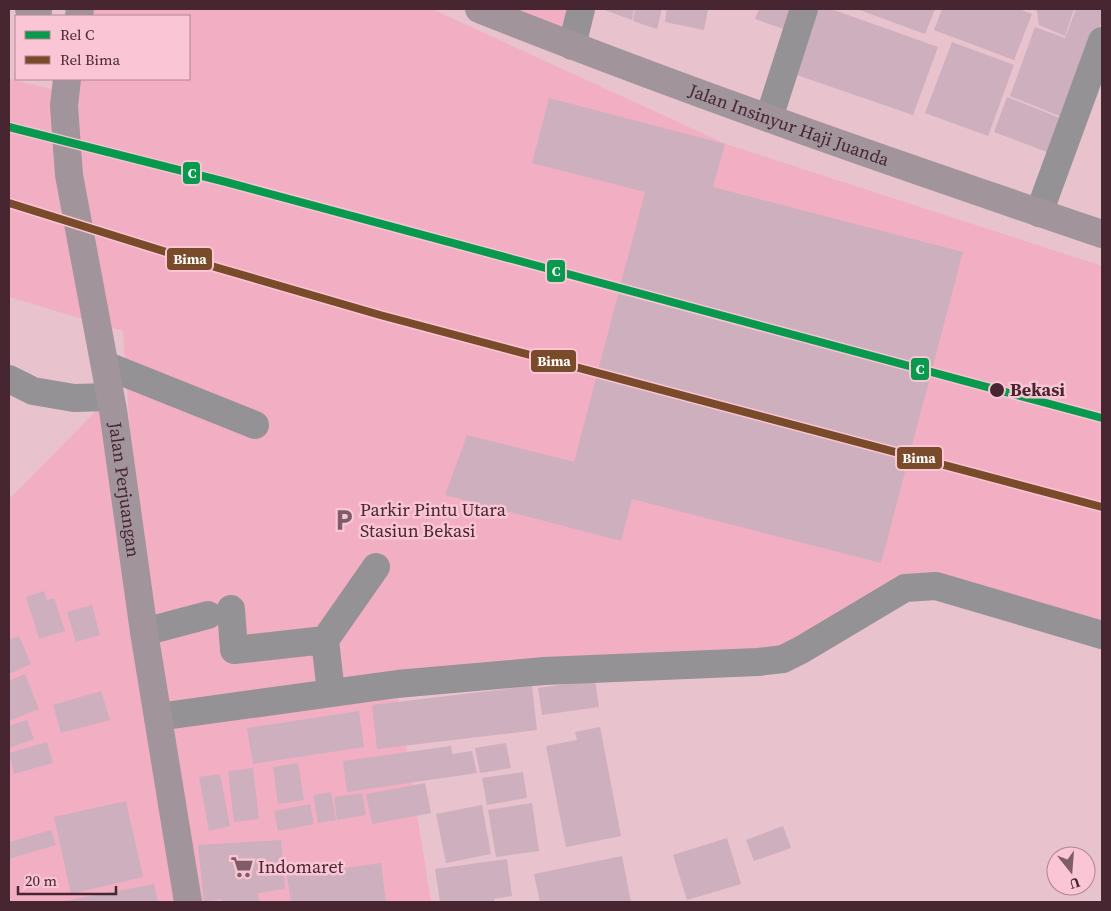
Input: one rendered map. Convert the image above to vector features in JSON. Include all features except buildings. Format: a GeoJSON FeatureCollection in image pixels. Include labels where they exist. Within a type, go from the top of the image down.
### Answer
{"type":"FeatureCollection","features":[{"type":"Feature","properties":{"kind":"main road","name":"Jalan Insinyur Haji Juanda"},"geometry":{"type":"LineString","coordinates":[[479,9],[572,46],[769,118],[1102,234]]}},
{"type":"Feature","properties":{"kind":"main road","name":"Jalan Perjuangan"},"geometry":{"type":"LineString","coordinates":[[64,83],[65,142],[69,175],[105,365],[144,632],[188,902]]}},
{"type":"Feature","properties":{"kind":"street"},"geometry":{"type":"LineString","coordinates":[[572,46],[581,9]]}},
{"type":"Feature","properties":{"kind":"street"},"geometry":{"type":"LineString","coordinates":[[769,118],[804,9]]}},
{"type":"Feature","properties":{"kind":"street"},"geometry":{"type":"LineString","coordinates":[[1039,213],[1100,50]]}},
{"type":"Feature","properties":{"kind":"street"},"geometry":{"type":"LineString","coordinates":[[105,365],[255,425]]}},
{"type":"Feature","properties":{"kind":"street"},"geometry":{"type":"LineString","coordinates":[[9,379],[33,391],[74,398],[110,397]]}},
{"type":"Feature","properties":{"kind":"street"},"geometry":{"type":"LineString","coordinates":[[331,693],[325,640],[376,567]]}},
{"type":"Feature","properties":{"kind":"street"},"geometry":{"type":"LineString","coordinates":[[158,717],[397,684],[544,671],[758,662],[783,659],[905,588],[936,586],[1102,635]]}},
{"type":"Feature","properties":{"kind":"street"},"geometry":{"type":"LineString","coordinates":[[144,632],[219,612],[234,650],[325,640]]}},
{"type":"Feature","properties":{"kind":"shaded area"},"geometry":{"type":"Polygon","coordinates":[[[79,9],[432,9],[726,144],[1102,266],[1102,627],[936,586],[801,650],[397,687],[431,902],[9,902],[9,499],[110,397],[143,621],[123,331],[9,297],[9,79],[64,92],[67,80],[190,80],[190,15],[78,15],[79,9]]]}},
{"type":"Feature","properties":{"kind":"shaded area"},"geometry":{"type":"Polygon","coordinates":[[[479,9],[581,9],[572,46],[479,9]]]}},
{"type":"Feature","properties":{"kind":"rail line","name":"C"},"geometry":{"type":"LineString","coordinates":[[9,127],[226,182],[1102,418]]}},
{"type":"Feature","properties":{"kind":"rail line","name":"Bima"},"geometry":{"type":"LineString","coordinates":[[9,203],[208,265],[380,315],[1102,507]]}},
{"type":"Feature","properties":{"kind":"place","name":"Bekasi"},"geometry":{"type":"Point","coordinates":[997,390]}},
{"type":"Feature","properties":{"kind":"place","name":"Parkir Pintu Utara Stasiun Bekasi"},"geometry":{"type":"Point","coordinates":[344,520]}},
{"type":"Feature","properties":{"kind":"place","name":"Indomaret"},"geometry":{"type":"Point","coordinates":[242,867]}}]}
